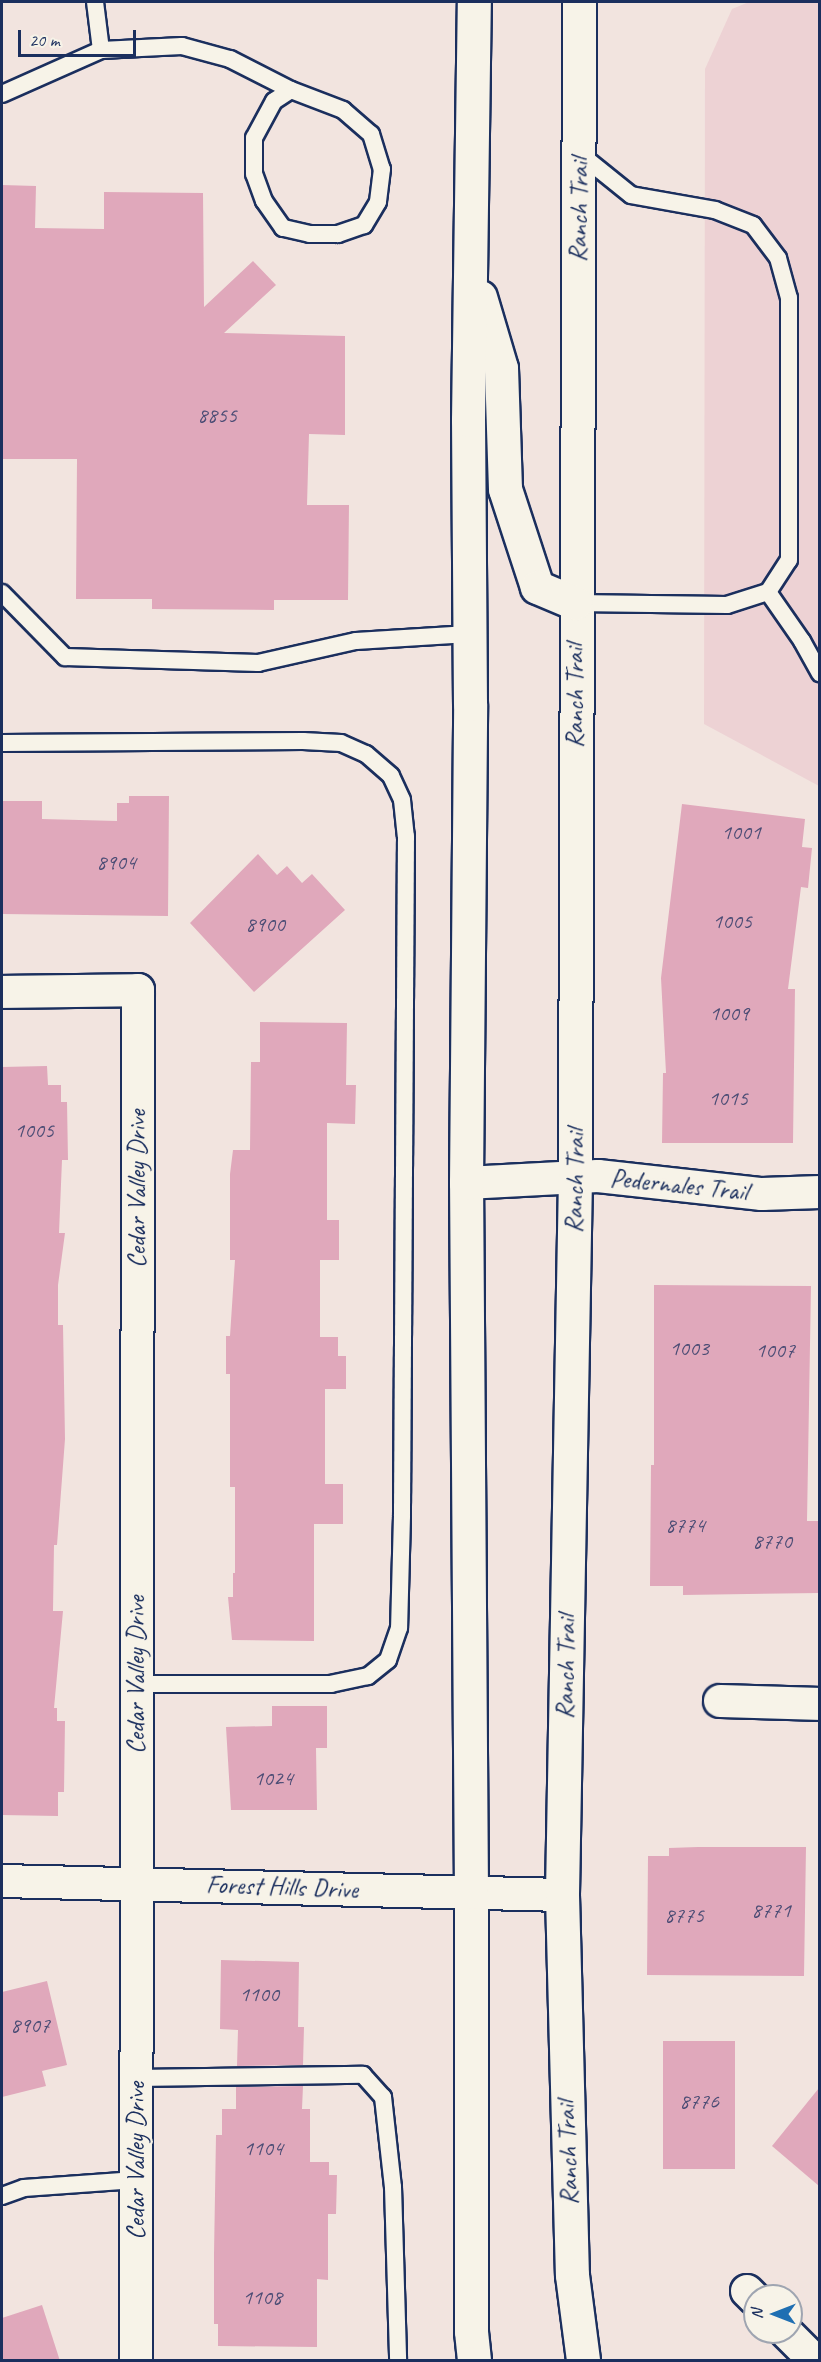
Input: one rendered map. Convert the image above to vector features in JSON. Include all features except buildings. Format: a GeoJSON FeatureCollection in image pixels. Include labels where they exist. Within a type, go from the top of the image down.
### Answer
{"type":"FeatureCollection","features":[{"type":"Feature","properties":{"kind":"main road"},"geometry":{"type":"LineString","coordinates":[[474,2],[470,263],[466,1183],[471,1892],[471,2331],[474,2361]]}},
{"type":"Feature","properties":{"kind":"main road","name":"Ranch Trail"},"geometry":{"type":"LineString","coordinates":[[579,2],[575,603],[575,1177],[562,1895],[572,2275],[583,2361]]}},
{"type":"Feature","properties":{"kind":"main road"},"geometry":{"type":"LineString","coordinates":[[579,52],[601,2]]}},
{"type":"Feature","properties":{"kind":"main road"},"geometry":{"type":"LineString","coordinates":[[470,263],[501,368],[505,489],[537,587],[575,603]]}},
{"type":"Feature","properties":{"kind":"street","name":"Cedar Valley Drive"},"geometry":{"type":"LineString","coordinates":[[2,992],[138,990],[136,2361]]}},
{"type":"Feature","properties":{"kind":"street","name":"Pedernales Trail"},"geometry":{"type":"LineString","coordinates":[[466,1183],[598,1176],[762,1194],[819,1192]]}},
{"type":"Feature","properties":{"kind":"street"},"geometry":{"type":"LineString","coordinates":[[720,1701],[819,1704]]}},
{"type":"Feature","properties":{"kind":"street","name":"Forest Hills Drive"},"geometry":{"type":"LineString","coordinates":[[2,1881],[562,1895]]}},
{"type":"Feature","properties":{"kind":"street"},"geometry":{"type":"LineString","coordinates":[[798,2344],[814,2361]]}},
{"type":"Feature","properties":{"kind":"lane"},"geometry":{"type":"LineString","coordinates":[[95,2],[101,50]]}},
{"type":"Feature","properties":{"kind":"lane"},"geometry":{"type":"LineString","coordinates":[[2,94],[101,50],[182,46],[230,59],[291,90],[343,110],[371,134],[382,169],[378,202],[364,225],[338,234],[310,234],[283,228],[264,201],[255,174],[255,138],[274,102],[291,90]]}},
{"type":"Feature","properties":{"kind":"lane"},"geometry":{"type":"LineString","coordinates":[[575,603],[727,605],[768,592],[789,560],[789,298],[778,258],[753,225],[714,210],[631,195],[579,153]]}},
{"type":"Feature","properties":{"kind":"lane"},"geometry":{"type":"LineString","coordinates":[[768,592],[802,641],[819,674]]}},
{"type":"Feature","properties":{"kind":"lane"},"geometry":{"type":"LineString","coordinates":[[2,593],[65,657],[258,663],[356,641],[469,634]]}},
{"type":"Feature","properties":{"kind":"lane"},"geometry":{"type":"LineString","coordinates":[[2,742],[303,741],[341,743],[366,754],[391,776],[402,800],[406,836],[402,1516],[399,1628],[388,1660],[368,1676],[331,1684],[136,1684]]}},
{"type":"Feature","properties":{"kind":"lane"},"geometry":{"type":"LineString","coordinates":[[136,2078],[363,2075],[383,2097],[393,2187],[398,2361]]}},
{"type":"Feature","properties":{"kind":"lane"},"geometry":{"type":"LineString","coordinates":[[2,2196],[24,2188],[136,2180]]}},
{"type":"Feature","properties":{"kind":"shaded area"},"geometry":{"type":"Polygon","coordinates":[[[749,2],[819,2],[819,786],[704,724],[705,69],[732,9],[749,2]]]}}]}
